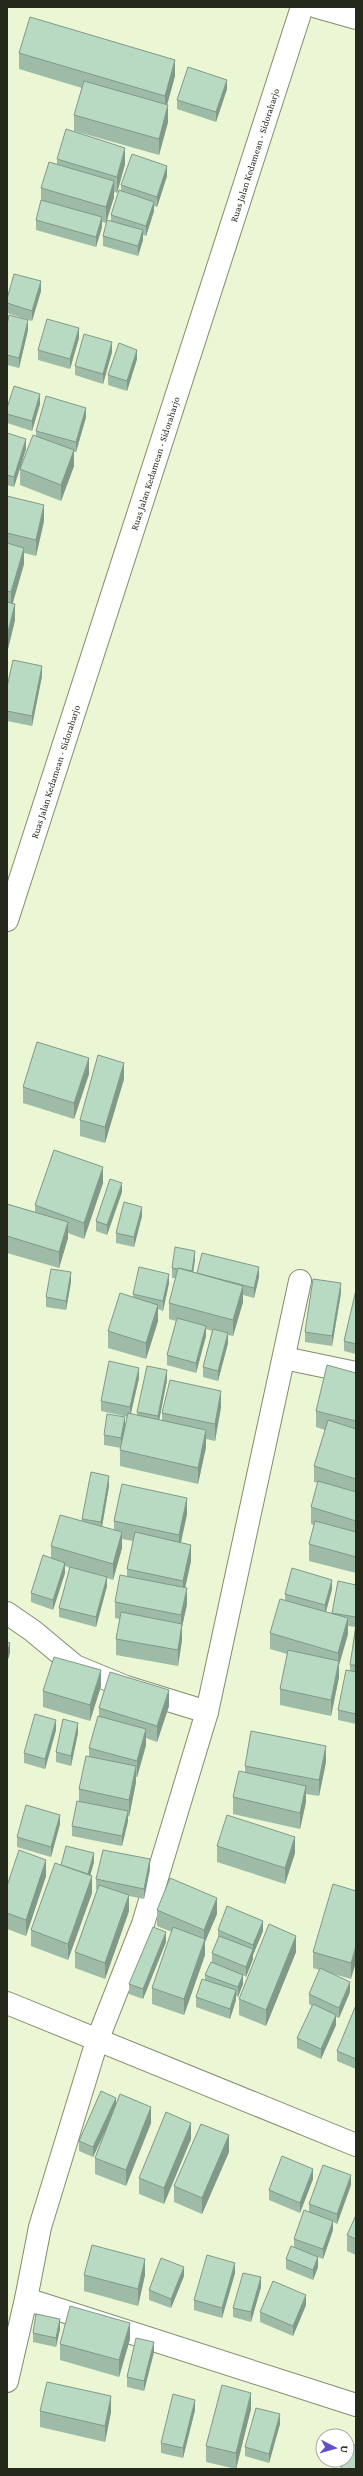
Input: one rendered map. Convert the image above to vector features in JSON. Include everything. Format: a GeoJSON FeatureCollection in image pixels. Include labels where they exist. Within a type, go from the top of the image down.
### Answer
{"type":"FeatureCollection","features":[{"type":"Feature","properties":{"kind":"street","name":"Ruas Jalan Kedamean - Sidoraharjo"},"geometry":{"type":"LineString","coordinates":[[7,920],[302,7]]}},
{"type":"Feature","properties":{"kind":"street"},"geometry":{"type":"LineString","coordinates":[[317,7],[356,18]]}},
{"type":"Feature","properties":{"kind":"street"},"geometry":{"type":"LineString","coordinates":[[7,2381],[26,2300],[40,2227],[98,2041],[143,1924],[207,1712],[300,1281]]}},
{"type":"Feature","properties":{"kind":"street"},"geometry":{"type":"LineString","coordinates":[[284,1358],[356,1373]]}},
{"type":"Feature","properties":{"kind":"street"},"geometry":{"type":"LineString","coordinates":[[7,1613],[33,1631],[75,1666],[126,1687],[207,1712]]}},
{"type":"Feature","properties":{"kind":"street"},"geometry":{"type":"LineString","coordinates":[[7,2003],[356,2145]]}},
{"type":"Feature","properties":{"kind":"street"},"geometry":{"type":"LineString","coordinates":[[26,2300],[356,2405]]}},
{"type":"Feature","properties":{"kind":"building"},"geometry":{"type":"Polygon","coordinates":[[[30,17],[175,60],[165,96],[19,53],[30,17]]]}},
{"type":"Feature","properties":{"kind":"building"},"geometry":{"type":"Polygon","coordinates":[[[188,67],[227,80],[216,112],[177,100],[188,67]]]}},
{"type":"Feature","properties":{"kind":"building"},"geometry":{"type":"Polygon","coordinates":[[[84,81],[168,105],[159,139],[74,115],[84,81]]]}},
{"type":"Feature","properties":{"kind":"building"},"geometry":{"type":"Polygon","coordinates":[[[66,129],[125,148],[117,177],[57,159],[66,129]]]}},
{"type":"Feature","properties":{"kind":"building"},"geometry":{"type":"Polygon","coordinates":[[[132,154],[167,166],[157,197],[121,185],[132,154]]]}},
{"type":"Feature","properties":{"kind":"building"},"geometry":{"type":"Polygon","coordinates":[[[49,162],[114,181],[106,207],[41,188],[49,162]]]}},
{"type":"Feature","properties":{"kind":"building"},"geometry":{"type":"Polygon","coordinates":[[[119,190],[154,202],[146,226],[111,215],[119,190]]]}},
{"type":"Feature","properties":{"kind":"building"},"geometry":{"type":"Polygon","coordinates":[[[41,200],[102,217],[96,237],[36,220],[41,200]]]}},
{"type":"Feature","properties":{"kind":"building"},"geometry":{"type":"Polygon","coordinates":[[[107,220],[143,230],[138,246],[103,236],[107,220]]]}},
{"type":"Feature","properties":{"kind":"building"},"geometry":{"type":"Polygon","coordinates":[[[14,274],[41,281],[32,311],[7,303],[14,274]]]}},
{"type":"Feature","properties":{"kind":"building"},"geometry":{"type":"Polygon","coordinates":[[[9,315],[28,320],[19,358],[7,355],[7,325],[9,315]]]}},
{"type":"Feature","properties":{"kind":"building"},"geometry":{"type":"Polygon","coordinates":[[[47,319],[79,328],[70,359],[38,350],[47,319]]]}},
{"type":"Feature","properties":{"kind":"building"},"geometry":{"type":"Polygon","coordinates":[[[84,334],[112,342],[103,374],[75,366],[84,334]]]}},
{"type":"Feature","properties":{"kind":"building"},"geometry":{"type":"Polygon","coordinates":[[[119,343],[137,350],[127,381],[108,375],[119,343]]]}},
{"type":"Feature","properties":{"kind":"building"},"geometry":{"type":"Polygon","coordinates":[[[14,386],[40,394],[32,421],[7,414],[7,408],[14,386]]]}},
{"type":"Feature","properties":{"kind":"building"},"geometry":{"type":"Polygon","coordinates":[[[46,396],[86,408],[76,442],[36,431],[46,396]]]}},
{"type":"Feature","properties":{"kind":"building"},"geometry":{"type":"Polygon","coordinates":[[[7,433],[26,439],[14,477],[7,475],[7,433]]]}},
{"type":"Feature","properties":{"kind":"building"},"geometry":{"type":"Polygon","coordinates":[[[33,435],[74,450],[61,485],[20,469],[33,435]]]}},
{"type":"Feature","properties":{"kind":"building"},"geometry":{"type":"Polygon","coordinates":[[[7,496],[44,505],[36,540],[7,533],[7,496]]]}},
{"type":"Feature","properties":{"kind":"building"},"geometry":{"type":"Polygon","coordinates":[[[7,543],[24,548],[11,592],[7,591],[7,543]]]}},
{"type":"Feature","properties":{"kind":"building"},"geometry":{"type":"Polygon","coordinates":[[[7,602],[15,604],[7,636],[7,602]]]}},
{"type":"Feature","properties":{"kind":"building"},"geometry":{"type":"Polygon","coordinates":[[[13,660],[42,666],[32,716],[7,711],[7,687],[13,660]]]}},
{"type":"Feature","properties":{"kind":"building"},"geometry":{"type":"Polygon","coordinates":[[[37,1042],[89,1058],[74,1103],[23,1087],[37,1042]]]}},
{"type":"Feature","properties":{"kind":"building"},"geometry":{"type":"Polygon","coordinates":[[[98,1055],[124,1063],[105,1127],[80,1120],[98,1055]]]}},
{"type":"Feature","properties":{"kind":"building"},"geometry":{"type":"Polygon","coordinates":[[[54,1150],[103,1167],[84,1223],[35,1205],[54,1150]]]}},
{"type":"Feature","properties":{"kind":"building"},"geometry":{"type":"Polygon","coordinates":[[[110,1179],[122,1183],[107,1225],[96,1221],[110,1179]]]}},
{"type":"Feature","properties":{"kind":"building"},"geometry":{"type":"Polygon","coordinates":[[[124,1202],[142,1207],[134,1237],[116,1233],[124,1202]]]}},
{"type":"Feature","properties":{"kind":"building"},"geometry":{"type":"Polygon","coordinates":[[[7,1204],[68,1222],[59,1252],[7,1236],[7,1204]]]}},
{"type":"Feature","properties":{"kind":"building"},"geometry":{"type":"Polygon","coordinates":[[[175,1247],[195,1251],[192,1271],[172,1268],[175,1247]]]}},
{"type":"Feature","properties":{"kind":"building"},"geometry":{"type":"Polygon","coordinates":[[[202,1253],[259,1267],[254,1288],[197,1273],[202,1253]]]}},
{"type":"Feature","properties":{"kind":"building"},"geometry":{"type":"Polygon","coordinates":[[[139,1267],[169,1274],[163,1301],[133,1294],[139,1267]]]}},
{"type":"Feature","properties":{"kind":"building"},"geometry":{"type":"Polygon","coordinates":[[[178,1268],[243,1286],[233,1320],[169,1303],[178,1268]]]}},
{"type":"Feature","properties":{"kind":"building"},"geometry":{"type":"Polygon","coordinates":[[[51,1269],[71,1272],[66,1301],[46,1297],[51,1269]]]}},
{"type":"Feature","properties":{"kind":"building"},"geometry":{"type":"Polygon","coordinates":[[[313,1279],[341,1283],[332,1336],[305,1332],[313,1279]]]}},
{"type":"Feature","properties":{"kind":"building"},"geometry":{"type":"Polygon","coordinates":[[[356,1290],[356,1344],[344,1341],[356,1290]]]}},
{"type":"Feature","properties":{"kind":"building"},"geometry":{"type":"Polygon","coordinates":[[[120,1293],[158,1305],[146,1343],[108,1331],[120,1293]]]}},
{"type":"Feature","properties":{"kind":"building"},"geometry":{"type":"Polygon","coordinates":[[[177,1318],[206,1326],[196,1363],[167,1355],[177,1318]]]}},
{"type":"Feature","properties":{"kind":"building"},"geometry":{"type":"Polygon","coordinates":[[[213,1329],[228,1333],[218,1371],[203,1367],[213,1329]]]}},
{"type":"Feature","properties":{"kind":"building"},"geometry":{"type":"Polygon","coordinates":[[[109,1361],[139,1368],[130,1407],[101,1401],[109,1361]]]}},
{"type":"Feature","properties":{"kind":"building"},"geometry":{"type":"Polygon","coordinates":[[[327,1365],[356,1373],[356,1421],[316,1411],[327,1365]]]}},
{"type":"Feature","properties":{"kind":"building"},"geometry":{"type":"Polygon","coordinates":[[[147,1366],[167,1370],[158,1416],[137,1412],[147,1366]]]}},
{"type":"Feature","properties":{"kind":"building"},"geometry":{"type":"Polygon","coordinates":[[[170,1380],[221,1391],[215,1424],[162,1413],[170,1380]]]}},
{"type":"Feature","properties":{"kind":"building"},"geometry":{"type":"Polygon","coordinates":[[[128,1413],[206,1430],[198,1468],[120,1450],[128,1413]]]}},
{"type":"Feature","properties":{"kind":"building"},"geometry":{"type":"Polygon","coordinates":[[[107,1414],[125,1417],[121,1438],[104,1435],[107,1414]]]}},
{"type":"Feature","properties":{"kind":"building"},"geometry":{"type":"Polygon","coordinates":[[[328,1420],[356,1429],[356,1479],[314,1466],[328,1420]]]}},
{"type":"Feature","properties":{"kind":"building"},"geometry":{"type":"Polygon","coordinates":[[[91,1472],[109,1476],[101,1522],[82,1519],[91,1472]]]}},
{"type":"Feature","properties":{"kind":"building"},"geometry":{"type":"Polygon","coordinates":[[[318,1481],[356,1492],[356,1521],[311,1507],[318,1481]]]}},
{"type":"Feature","properties":{"kind":"building"},"geometry":{"type":"Polygon","coordinates":[[[122,1484],[187,1498],[179,1535],[114,1521],[122,1484]]]}},
{"type":"Feature","properties":{"kind":"building"},"geometry":{"type":"Polygon","coordinates":[[[60,1515],[122,1532],[113,1564],[51,1546],[60,1515]]]}},
{"type":"Feature","properties":{"kind":"building"},"geometry":{"type":"Polygon","coordinates":[[[315,1521],[356,1532],[356,1557],[309,1544],[315,1521]]]}},
{"type":"Feature","properties":{"kind":"building"},"geometry":{"type":"Polygon","coordinates":[[[135,1532],[191,1545],[183,1581],[127,1569],[135,1532]]]}},
{"type":"Feature","properties":{"kind":"building"},"geometry":{"type":"Polygon","coordinates":[[[43,1555],[65,1563],[53,1600],[31,1593],[43,1555]]]}},
{"type":"Feature","properties":{"kind":"building"},"geometry":{"type":"Polygon","coordinates":[[[70,1567],[107,1577],[96,1617],[59,1608],[70,1567]]]}},
{"type":"Feature","properties":{"kind":"building"},"geometry":{"type":"Polygon","coordinates":[[[292,1568],[332,1580],[325,1605],[285,1594],[292,1568]]]}},
{"type":"Feature","properties":{"kind":"building"},"geometry":{"type":"Polygon","coordinates":[[[120,1575],[187,1588],[181,1615],[115,1602],[120,1575]]]}},
{"type":"Feature","properties":{"kind":"building"},"geometry":{"type":"Polygon","coordinates":[[[338,1581],[356,1585],[356,1617],[332,1613],[338,1581]]]}},
{"type":"Feature","properties":{"kind":"building"},"geometry":{"type":"Polygon","coordinates":[[[280,1599],[348,1618],[338,1653],[270,1633],[280,1599]]]}},
{"type":"Feature","properties":{"kind":"building"},"geometry":{"type":"Polygon","coordinates":[[[121,1612],[182,1624],[178,1650],[116,1639],[121,1612]]]}},
{"type":"Feature","properties":{"kind":"building"},"geometry":{"type":"Polygon","coordinates":[[[356,1626],[356,1665],[350,1665],[356,1626]]]}},
{"type":"Feature","properties":{"kind":"building"},"geometry":{"type":"Polygon","coordinates":[[[7,1642],[10,1643],[7,1653],[7,1642]]]}},
{"type":"Feature","properties":{"kind":"building"},"geometry":{"type":"Polygon","coordinates":[[[288,1650],[339,1661],[331,1700],[280,1689],[288,1650]]]}},
{"type":"Feature","properties":{"kind":"building"},"geometry":{"type":"Polygon","coordinates":[[[54,1657],[101,1670],[90,1705],[43,1691],[54,1657]]]}},
{"type":"Feature","properties":{"kind":"building"},"geometry":{"type":"Polygon","coordinates":[[[346,1670],[356,1672],[356,1714],[338,1710],[346,1670]]]}},
{"type":"Feature","properties":{"kind":"building"},"geometry":{"type":"Polygon","coordinates":[[[110,1672],[169,1690],[157,1726],[99,1708],[110,1672]]]}},
{"type":"Feature","properties":{"kind":"building"},"geometry":{"type":"Polygon","coordinates":[[[35,1714],[56,1720],[45,1759],[24,1753],[35,1714]]]}},
{"type":"Feature","properties":{"kind":"building"},"geometry":{"type":"Polygon","coordinates":[[[98,1716],[146,1729],[137,1761],[89,1748],[98,1716]]]}},
{"type":"Feature","properties":{"kind":"building"},"geometry":{"type":"Polygon","coordinates":[[[63,1719],[78,1723],[71,1756],[56,1752],[63,1719]]]}},
{"type":"Feature","properties":{"kind":"building"},"geometry":{"type":"Polygon","coordinates":[[[251,1731],[326,1746],[319,1780],[245,1766],[251,1731]]]}},
{"type":"Feature","properties":{"kind":"building"},"geometry":{"type":"Polygon","coordinates":[[[86,1756],[136,1766],[129,1800],[79,1789],[86,1756]]]}},
{"type":"Feature","properties":{"kind":"building"},"geometry":{"type":"Polygon","coordinates":[[[239,1771],[306,1786],[300,1813],[233,1797],[239,1771]]]}},
{"type":"Feature","properties":{"kind":"building"},"geometry":{"type":"Polygon","coordinates":[[[77,1801],[128,1811],[122,1836],[72,1826],[77,1801]]]}},
{"type":"Feature","properties":{"kind":"building"},"geometry":{"type":"Polygon","coordinates":[[[26,1805],[60,1815],[51,1847],[17,1837],[26,1805]]]}},
{"type":"Feature","properties":{"kind":"building"},"geometry":{"type":"Polygon","coordinates":[[[227,1815],[295,1837],[285,1868],[217,1846],[227,1815]]]}},
{"type":"Feature","properties":{"kind":"building"},"geometry":{"type":"Polygon","coordinates":[[[66,1846],[94,1853],[88,1874],[61,1865],[66,1846]]]}},
{"type":"Feature","properties":{"kind":"building"},"geometry":{"type":"Polygon","coordinates":[[[19,1850],[46,1860],[26,1920],[7,1913],[7,1886],[19,1850]]]}},
{"type":"Feature","properties":{"kind":"building"},"geometry":{"type":"Polygon","coordinates":[[[103,1850],[150,1859],[144,1889],[96,1879],[103,1850]]]}},
{"type":"Feature","properties":{"kind":"building"},"geometry":{"type":"Polygon","coordinates":[[[55,1863],[92,1876],[68,1944],[31,1930],[55,1863]]]}},
{"type":"Feature","properties":{"kind":"building"},"geometry":{"type":"Polygon","coordinates":[[[170,1878],[217,1898],[204,1930],[157,1910],[170,1878]]]}},
{"type":"Feature","properties":{"kind":"building"},"geometry":{"type":"Polygon","coordinates":[[[333,1884],[356,1891],[356,1946],[351,1963],[313,1952],[333,1884]]]}},
{"type":"Feature","properties":{"kind":"building"},"geometry":{"type":"Polygon","coordinates":[[[99,1885],[129,1895],[105,1963],[75,1952],[99,1885]]]}},
{"type":"Feature","properties":{"kind":"building"},"geometry":{"type":"Polygon","coordinates":[[[227,1906],[263,1921],[253,1945],[218,1930],[227,1906]]]}},
{"type":"Feature","properties":{"kind":"building"},"geometry":{"type":"Polygon","coordinates":[[[269,1924],[296,1936],[266,2010],[239,1999],[269,1924]]]}},
{"type":"Feature","properties":{"kind":"building"},"geometry":{"type":"Polygon","coordinates":[[[153,1927],[166,1932],[143,1989],[129,1984],[153,1927]]]}},
{"type":"Feature","properties":{"kind":"building"},"geometry":{"type":"Polygon","coordinates":[[[173,1927],[205,1939],[184,1999],[152,1988],[173,1927]]]}},
{"type":"Feature","properties":{"kind":"building"},"geometry":{"type":"Polygon","coordinates":[[[219,1936],[253,1949],[246,1967],[212,1953],[219,1936]]]}},
{"type":"Feature","properties":{"kind":"building"},"geometry":{"type":"Polygon","coordinates":[[[211,1962],[243,1975],[238,1987],[205,1975],[211,1962]]]}},
{"type":"Feature","properties":{"kind":"building"},"geometry":{"type":"Polygon","coordinates":[[[320,1968],[350,1982],[339,2008],[309,1994],[320,1968]]]}},
{"type":"Feature","properties":{"kind":"building"},"geometry":{"type":"Polygon","coordinates":[[[202,1979],[236,1990],[230,2009],[196,1997],[202,1979]]]}},
{"type":"Feature","properties":{"kind":"building"},"geometry":{"type":"Polygon","coordinates":[[[313,2004],[336,2015],[321,2049],[297,2038],[313,2004]]]}},
{"type":"Feature","properties":{"kind":"building"},"geometry":{"type":"Polygon","coordinates":[[[356,2005],[356,2059],[337,2051],[356,2005]]]}},
{"type":"Feature","properties":{"kind":"building"},"geometry":{"type":"Polygon","coordinates":[[[101,2091],[116,2098],[93,2147],[79,2141],[101,2091]]]}},
{"type":"Feature","properties":{"kind":"building"},"geometry":{"type":"Polygon","coordinates":[[[120,2094],[151,2107],[126,2170],[95,2158],[120,2094]]]}},
{"type":"Feature","properties":{"kind":"building"},"geometry":{"type":"Polygon","coordinates":[[[166,2112],[191,2123],[164,2188],[139,2178],[166,2112]]]}},
{"type":"Feature","properties":{"kind":"building"},"geometry":{"type":"Polygon","coordinates":[[[201,2124],[229,2135],[202,2198],[174,2186],[201,2124]]]}},
{"type":"Feature","properties":{"kind":"building"},"geometry":{"type":"Polygon","coordinates":[[[282,2156],[313,2169],[300,2203],[269,2190],[282,2156]]]}},
{"type":"Feature","properties":{"kind":"building"},"geometry":{"type":"Polygon","coordinates":[[[323,2165],[351,2175],[337,2214],[309,2204],[323,2165]]]}},
{"type":"Feature","properties":{"kind":"building"},"geometry":{"type":"Polygon","coordinates":[[[304,2210],[333,2221],[323,2249],[294,2239],[304,2210]]]}},
{"type":"Feature","properties":{"kind":"building"},"geometry":{"type":"Polygon","coordinates":[[[356,2215],[356,2239],[347,2235],[356,2215]]]}},
{"type":"Feature","properties":{"kind":"building"},"geometry":{"type":"Polygon","coordinates":[[[92,2245],[145,2259],[138,2289],[84,2275],[92,2245]]]}},
{"type":"Feature","properties":{"kind":"building"},"geometry":{"type":"Polygon","coordinates":[[[291,2246],[318,2257],[313,2270],[286,2259],[291,2246]]]}},
{"type":"Feature","properties":{"kind":"building"},"geometry":{"type":"Polygon","coordinates":[[[207,2255],[235,2263],[222,2308],[194,2300],[207,2255]]]}},
{"type":"Feature","properties":{"kind":"building"},"geometry":{"type":"Polygon","coordinates":[[[161,2258],[184,2267],[171,2299],[149,2290],[161,2258]]]}},
{"type":"Feature","properties":{"kind":"building"},"geometry":{"type":"Polygon","coordinates":[[[243,2273],[261,2277],[251,2312],[233,2308],[243,2273]]]}},
{"type":"Feature","properties":{"kind":"building"},"geometry":{"type":"Polygon","coordinates":[[[273,2281],[306,2295],[293,2326],[260,2312],[273,2281]]]}},
{"type":"Feature","properties":{"kind":"building"},"geometry":{"type":"Polygon","coordinates":[[[70,2306],[130,2323],[119,2360],[60,2344],[70,2306]]]}},
{"type":"Feature","properties":{"kind":"building"},"geometry":{"type":"Polygon","coordinates":[[[36,2314],[60,2319],[56,2338],[33,2333],[36,2314]]]}},
{"type":"Feature","properties":{"kind":"building"},"geometry":{"type":"Polygon","coordinates":[[[136,2338],[154,2342],[144,2381],[127,2377],[136,2338]]]}},
{"type":"Feature","properties":{"kind":"building"},"geometry":{"type":"Polygon","coordinates":[[[47,2382],[111,2396],[105,2426],[40,2411],[47,2382]]]}},
{"type":"Feature","properties":{"kind":"building"},"geometry":{"type":"Polygon","coordinates":[[[222,2385],[251,2393],[236,2453],[206,2446],[222,2385]]]}},
{"type":"Feature","properties":{"kind":"building"},"geometry":{"type":"Polygon","coordinates":[[[173,2394],[195,2400],[183,2448],[161,2443],[173,2394]]]}},
{"type":"Feature","properties":{"kind":"building"},"geometry":{"type":"Polygon","coordinates":[[[256,2408],[280,2414],[269,2454],[245,2447],[256,2408]]]}},
{"type":"Feature","properties":{"kind":"building"},"geometry":{"type":"Polygon","coordinates":[[[356,2445],[356,2469],[341,2469],[355,2468],[356,2445]]]}}]}
